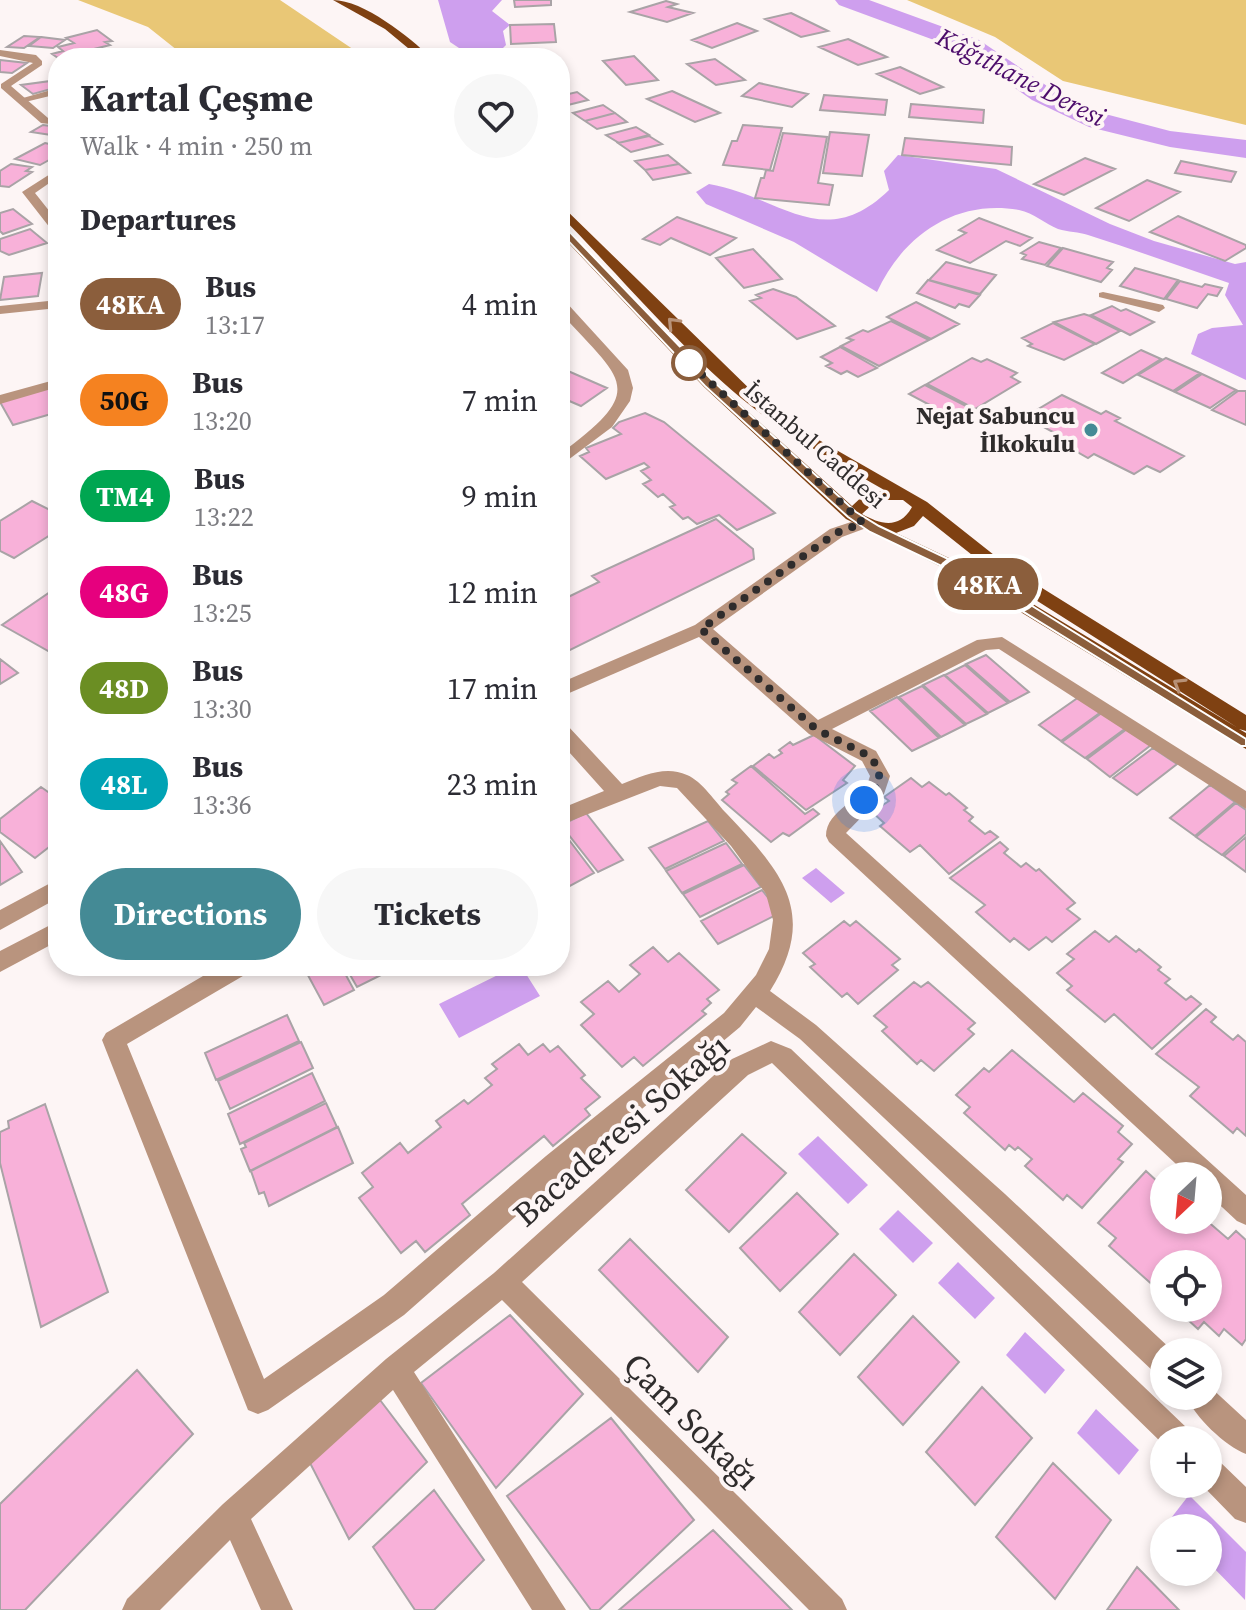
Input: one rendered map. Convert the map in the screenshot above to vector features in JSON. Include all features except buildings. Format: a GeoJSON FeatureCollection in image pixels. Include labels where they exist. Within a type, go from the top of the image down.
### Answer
{"type":"FeatureCollection","features":[{"type":"Feature","properties":{"kind":"main road"},"geometry":{"type":"LineString","coordinates":[[325,0],[383,29],[400,48]]}},
{"type":"Feature","properties":{"kind":"main road"},"geometry":{"type":"LineString","coordinates":[[337,0],[411,48]]}},
{"type":"Feature","properties":{"kind":"main road","name":"İstanbul Caddesi"},"geometry":{"type":"LineString","coordinates":[[570,218],[710,361],[754,401],[800,435],[917,502],[1007,574],[1246,724]]}},
{"type":"Feature","properties":{"kind":"main road","name":"İstanbul Caddesi"},"geometry":{"type":"LineString","coordinates":[[570,238],[709,384],[863,522],[979,579],[1246,742]]}},
{"type":"Feature","properties":{"kind":"main road"},"geometry":{"type":"LineString","coordinates":[[779,447],[800,435]]}},
{"type":"Feature","properties":{"kind":"main road"},"geometry":{"type":"LineString","coordinates":[[889,493],[917,502],[916,516],[900,528],[863,522],[873,495],[889,493]]}},
{"type":"Feature","properties":{"kind":"street"},"geometry":{"type":"LineString","coordinates":[[0,53],[33,57],[39,63],[3,87],[48,121]]}},
{"type":"Feature","properties":{"kind":"street"},"geometry":{"type":"LineString","coordinates":[[48,179],[28,192],[48,217]]}},
{"type":"Feature","properties":{"kind":"street"},"geometry":{"type":"LineString","coordinates":[[0,310],[48,305]]}},
{"type":"Feature","properties":{"kind":"street"},"geometry":{"type":"LineString","coordinates":[[570,315],[623,373],[627,385],[620,411],[570,453]]}},
{"type":"Feature","properties":{"kind":"street"},"geometry":{"type":"LineString","coordinates":[[0,400],[48,386]]}},
{"type":"Feature","properties":{"kind":"street"},"geometry":{"type":"LineString","coordinates":[[570,686],[701,629],[836,533],[863,522]]}},
{"type":"Feature","properties":{"kind":"street"},"geometry":{"type":"LineString","coordinates":[[701,629],[816,729],[869,756],[880,776],[877,789],[836,828],[836,836],[1193,1162]]}},
{"type":"Feature","properties":{"kind":"street"},"geometry":{"type":"LineString","coordinates":[[816,729],[983,644],[1002,643],[1246,801]]}},
{"type":"Feature","properties":{"kind":"street"},"geometry":{"type":"LineString","coordinates":[[570,741],[618,793]]}},
{"type":"Feature","properties":{"kind":"street"},"geometry":{"type":"LineString","coordinates":[[223,976],[114,1040],[258,1400],[394,1305],[555,1165],[732,1020],[757,995],[777,962],[786,924],[774,882],[683,781],[659,778],[570,813]]}},
{"type":"Feature","properties":{"kind":"street"},"geometry":{"type":"LineString","coordinates":[[0,921],[48,894]]}},
{"type":"Feature","properties":{"kind":"street"},"geometry":{"type":"LineString","coordinates":[[0,962],[48,936]]}},
{"type":"Feature","properties":{"kind":"street"},"geometry":{"type":"LineString","coordinates":[[757,995],[808,1032],[1150,1349]]}},
{"type":"Feature","properties":{"kind":"street","name":"Bacaderesi Sokağı"},"geometry":{"type":"LineString","coordinates":[[138,1610],[234,1515],[396,1369],[503,1282],[740,1067],[763,1054],[778,1054],[1164,1426]]}},
{"type":"Feature","properties":{"kind":"street"},"geometry":{"type":"LineString","coordinates":[[1222,1189],[1246,1212]]}},
{"type":"Feature","properties":{"kind":"street","name":"Çam Sokağı"},"geometry":{"type":"LineString","coordinates":[[503,1282],[831,1610]]}},
{"type":"Feature","properties":{"kind":"street"},"geometry":{"type":"LineString","coordinates":[[396,1369],[550,1610]]}},
{"type":"Feature","properties":{"kind":"street"},"geometry":{"type":"LineString","coordinates":[[1215,1410],[1246,1440]]}},
{"type":"Feature","properties":{"kind":"street"},"geometry":{"type":"LineString","coordinates":[[1222,1484],[1246,1508]]}},
{"type":"Feature","properties":{"kind":"street"},"geometry":{"type":"LineString","coordinates":[[234,1515],[277,1610]]}},
{"type":"Feature","properties":{"kind":"lane"},"geometry":{"type":"LineString","coordinates":[[25,103],[48,95]]}},
{"type":"Feature","properties":{"kind":"lane"},"geometry":{"type":"LineString","coordinates":[[25,103],[48,100]]}},
{"type":"Feature","properties":{"kind":"lane"},"geometry":{"type":"LineString","coordinates":[[1103,295],[1159,308]]}},
{"type":"Feature","properties":{"kind":"shaded area"},"geometry":{"type":"Polygon","coordinates":[[[78,0],[280,0],[351,48],[174,48],[148,27],[78,0]]]}},
{"type":"Feature","properties":{"kind":"shaded area"},"geometry":{"type":"Polygon","coordinates":[[[438,0],[502,0],[492,11],[510,25],[503,31],[506,45],[503,48],[459,48],[450,42],[438,0]]]}},
{"type":"Feature","properties":{"kind":"shaded area"},"geometry":{"type":"Polygon","coordinates":[[[907,0],[1246,0],[1246,125],[1063,81],[995,37],[907,0]]]}},
{"type":"Feature","properties":{"kind":"shaded area"},"geometry":{"type":"Polygon","coordinates":[[[898,155],[996,169],[1110,224],[1154,241],[1235,264],[1246,262],[1246,380],[1191,354],[1198,334],[1212,328],[1243,325],[1225,295],[1229,283],[1088,235],[1058,229],[1024,211],[996,208],[974,210],[934,226],[901,254],[877,292],[794,242],[706,204],[696,192],[709,184],[734,190],[801,216],[843,218],[865,209],[889,190],[884,171],[898,155]]]}},
{"type":"Feature","properties":{"kind":"shaded area"},"geometry":{"type":"Polygon","coordinates":[[[816,868],[845,893],[831,903],[802,878],[816,868]]]}},
{"type":"Feature","properties":{"kind":"shaded area"},"geometry":{"type":"Polygon","coordinates":[[[496,976],[527,976],[540,996],[459,1038],[439,1004],[496,976]]]}},
{"type":"Feature","properties":{"kind":"shaded area"},"geometry":{"type":"Polygon","coordinates":[[[818,1136],[868,1185],[848,1204],[798,1154],[818,1136]]]}},
{"type":"Feature","properties":{"kind":"shaded area"},"geometry":{"type":"Polygon","coordinates":[[[898,1210],[933,1243],[913,1263],[879,1229],[898,1210]]]}},
{"type":"Feature","properties":{"kind":"shaded area"},"geometry":{"type":"Polygon","coordinates":[[[958,1262],[995,1298],[975,1319],[938,1283],[958,1262]]]}},
{"type":"Feature","properties":{"kind":"shaded area"},"geometry":{"type":"Polygon","coordinates":[[[1025,1332],[1065,1370],[1045,1394],[1006,1355],[1025,1332]]]}},
{"type":"Feature","properties":{"kind":"shaded area"},"geometry":{"type":"Polygon","coordinates":[[[1096,1409],[1139,1450],[1119,1475],[1077,1433],[1096,1409]]]}},
{"type":"Feature","properties":{"kind":"shaded area"},"geometry":{"type":"Polygon","coordinates":[[[1187,1498],[1192,1498],[1208,1514],[1174,1514],[1187,1498]]]}},
{"type":"Feature","properties":{"kind":"shaded area"},"geometry":{"type":"Polygon","coordinates":[[[1222,1528],[1246,1552],[1245,1600],[1222,1576],[1222,1528]]]}},
{"type":"Feature","properties":{"kind":"waterway","name":"Kâğıthane Deresi"},"geometry":{"type":"LineString","coordinates":[[847,0],[970,45],[1041,94],[1099,121],[1170,139],[1246,149]]}},
{"type":"Feature","properties":{"kind":"bus line","name":"48KA"},"geometry":{"type":"LineString","coordinates":[[570,238],[709,384],[852,515],[979,579],[1246,742]]}},
{"type":"Feature","properties":{"kind":"place","name":"Nejat Sabuncu İlkokulu"},"geometry":{"type":"Point","coordinates":[1091,430]}},
{"type":"Feature","properties":{"kind":"route"},"geometry":{"type":"LineString","coordinates":[[689,363],[685,359],[863,523],[836,533],[701,629],[816,729],[869,756],[878,767],[880,783],[864,800]]}}]}
